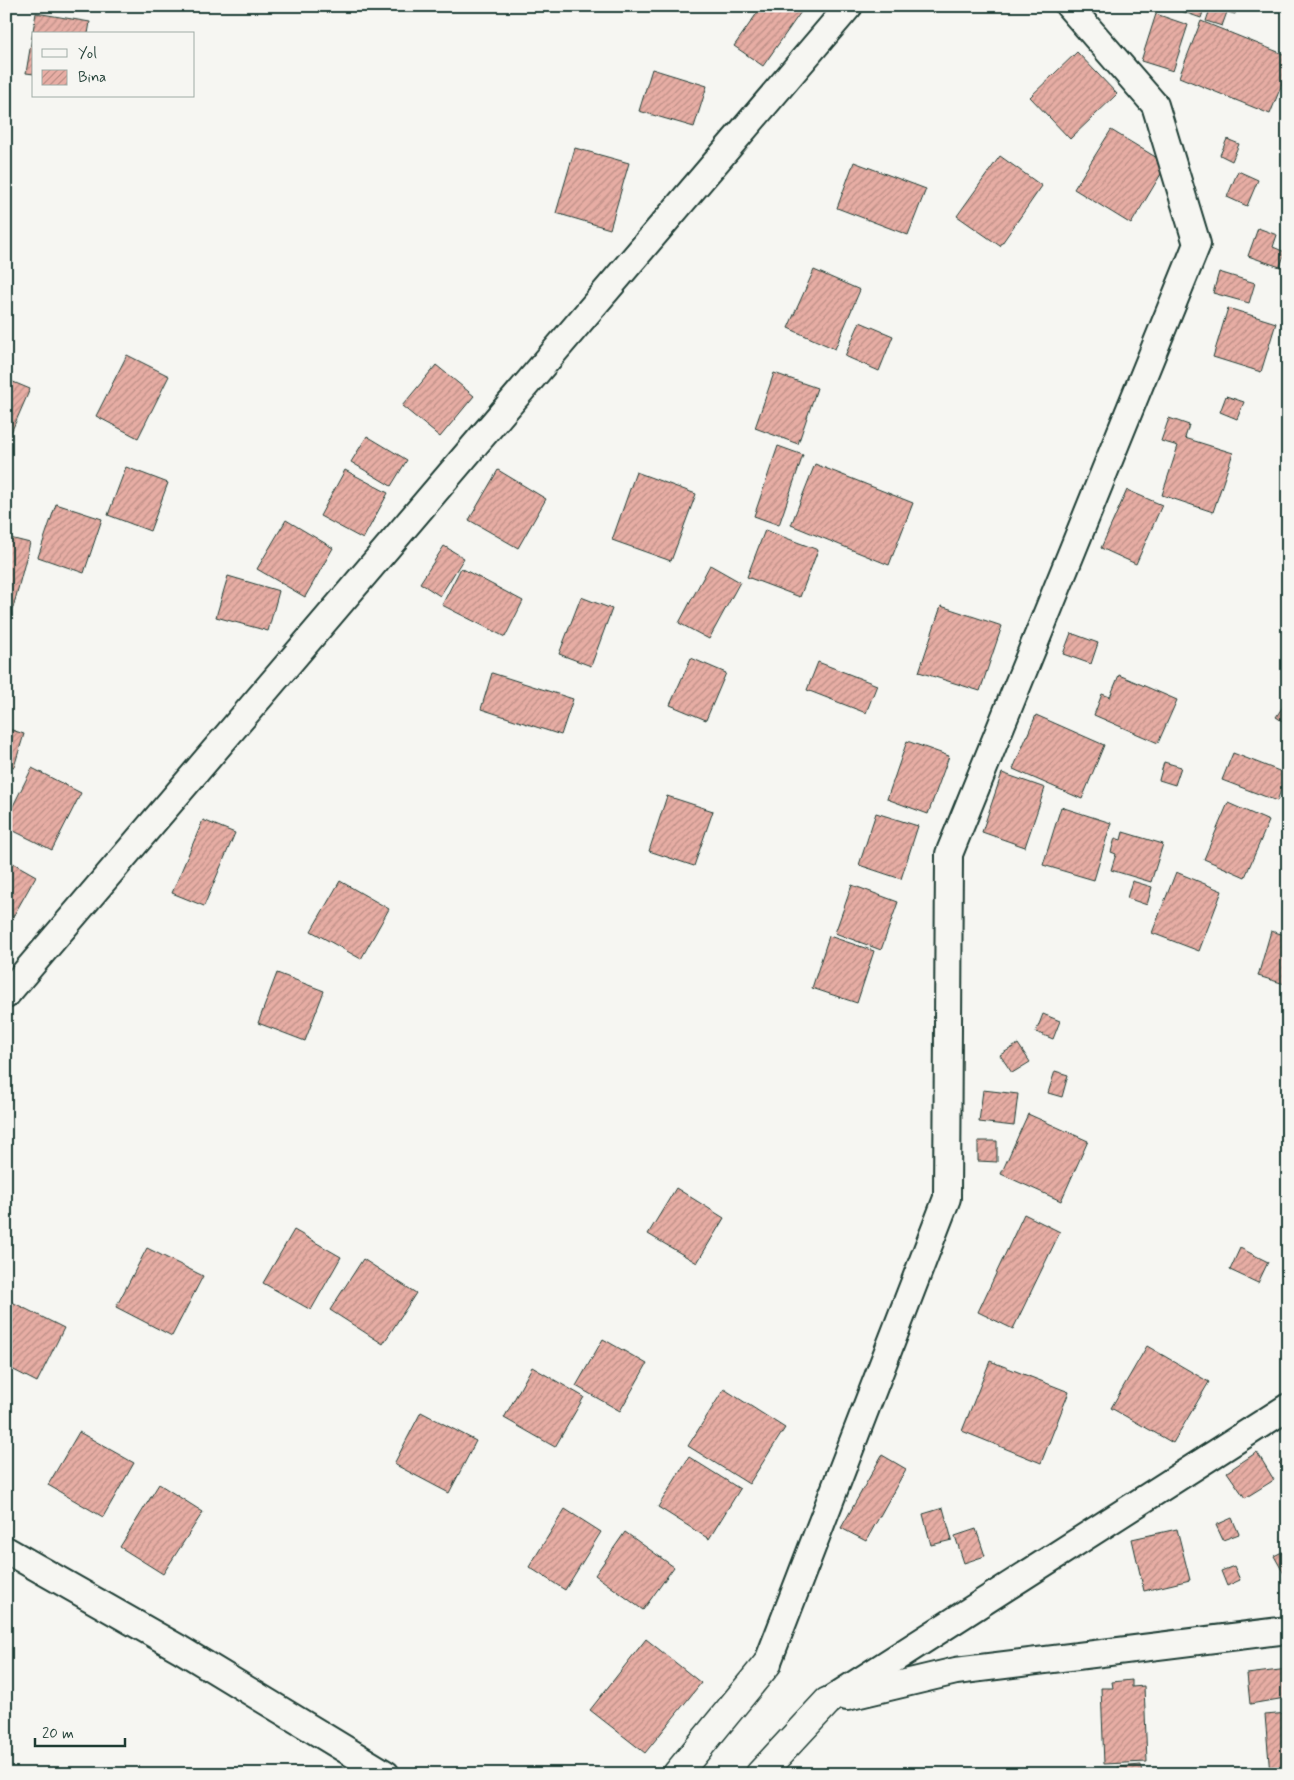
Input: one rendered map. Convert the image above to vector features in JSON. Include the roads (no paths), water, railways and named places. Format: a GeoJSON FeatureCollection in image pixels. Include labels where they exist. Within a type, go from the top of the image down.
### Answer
{"type":"FeatureCollection","features":[{"type":"Feature","properties":{"kind":"main road"},"geometry":{"type":"LineString","coordinates":[[677,1774],[767,1664]]}},
{"type":"Feature","properties":{"kind":"main road"},"geometry":{"type":"LineString","coordinates":[[760,1774],[827,1702]]}},
{"type":"Feature","properties":{"kind":"street"},"geometry":{"type":"LineString","coordinates":[[6,995],[849,6]]}},
{"type":"Feature","properties":{"kind":"street"},"geometry":{"type":"LineString","coordinates":[[767,1664],[947,1198],[949,854],[1197,244],[1155,105],[1068,6]]}},
{"type":"Feature","properties":{"kind":"street"},"geometry":{"type":"LineString","coordinates":[[827,1702],[1288,1407]]}},
{"type":"Feature","properties":{"kind":"street"},"geometry":{"type":"LineString","coordinates":[[6,1550],[180,1649],[386,1774]]}},
{"type":"Feature","properties":{"kind":"street"},"geometry":{"type":"LineString","coordinates":[[827,1702],[956,1671],[1288,1630]]}}]}
